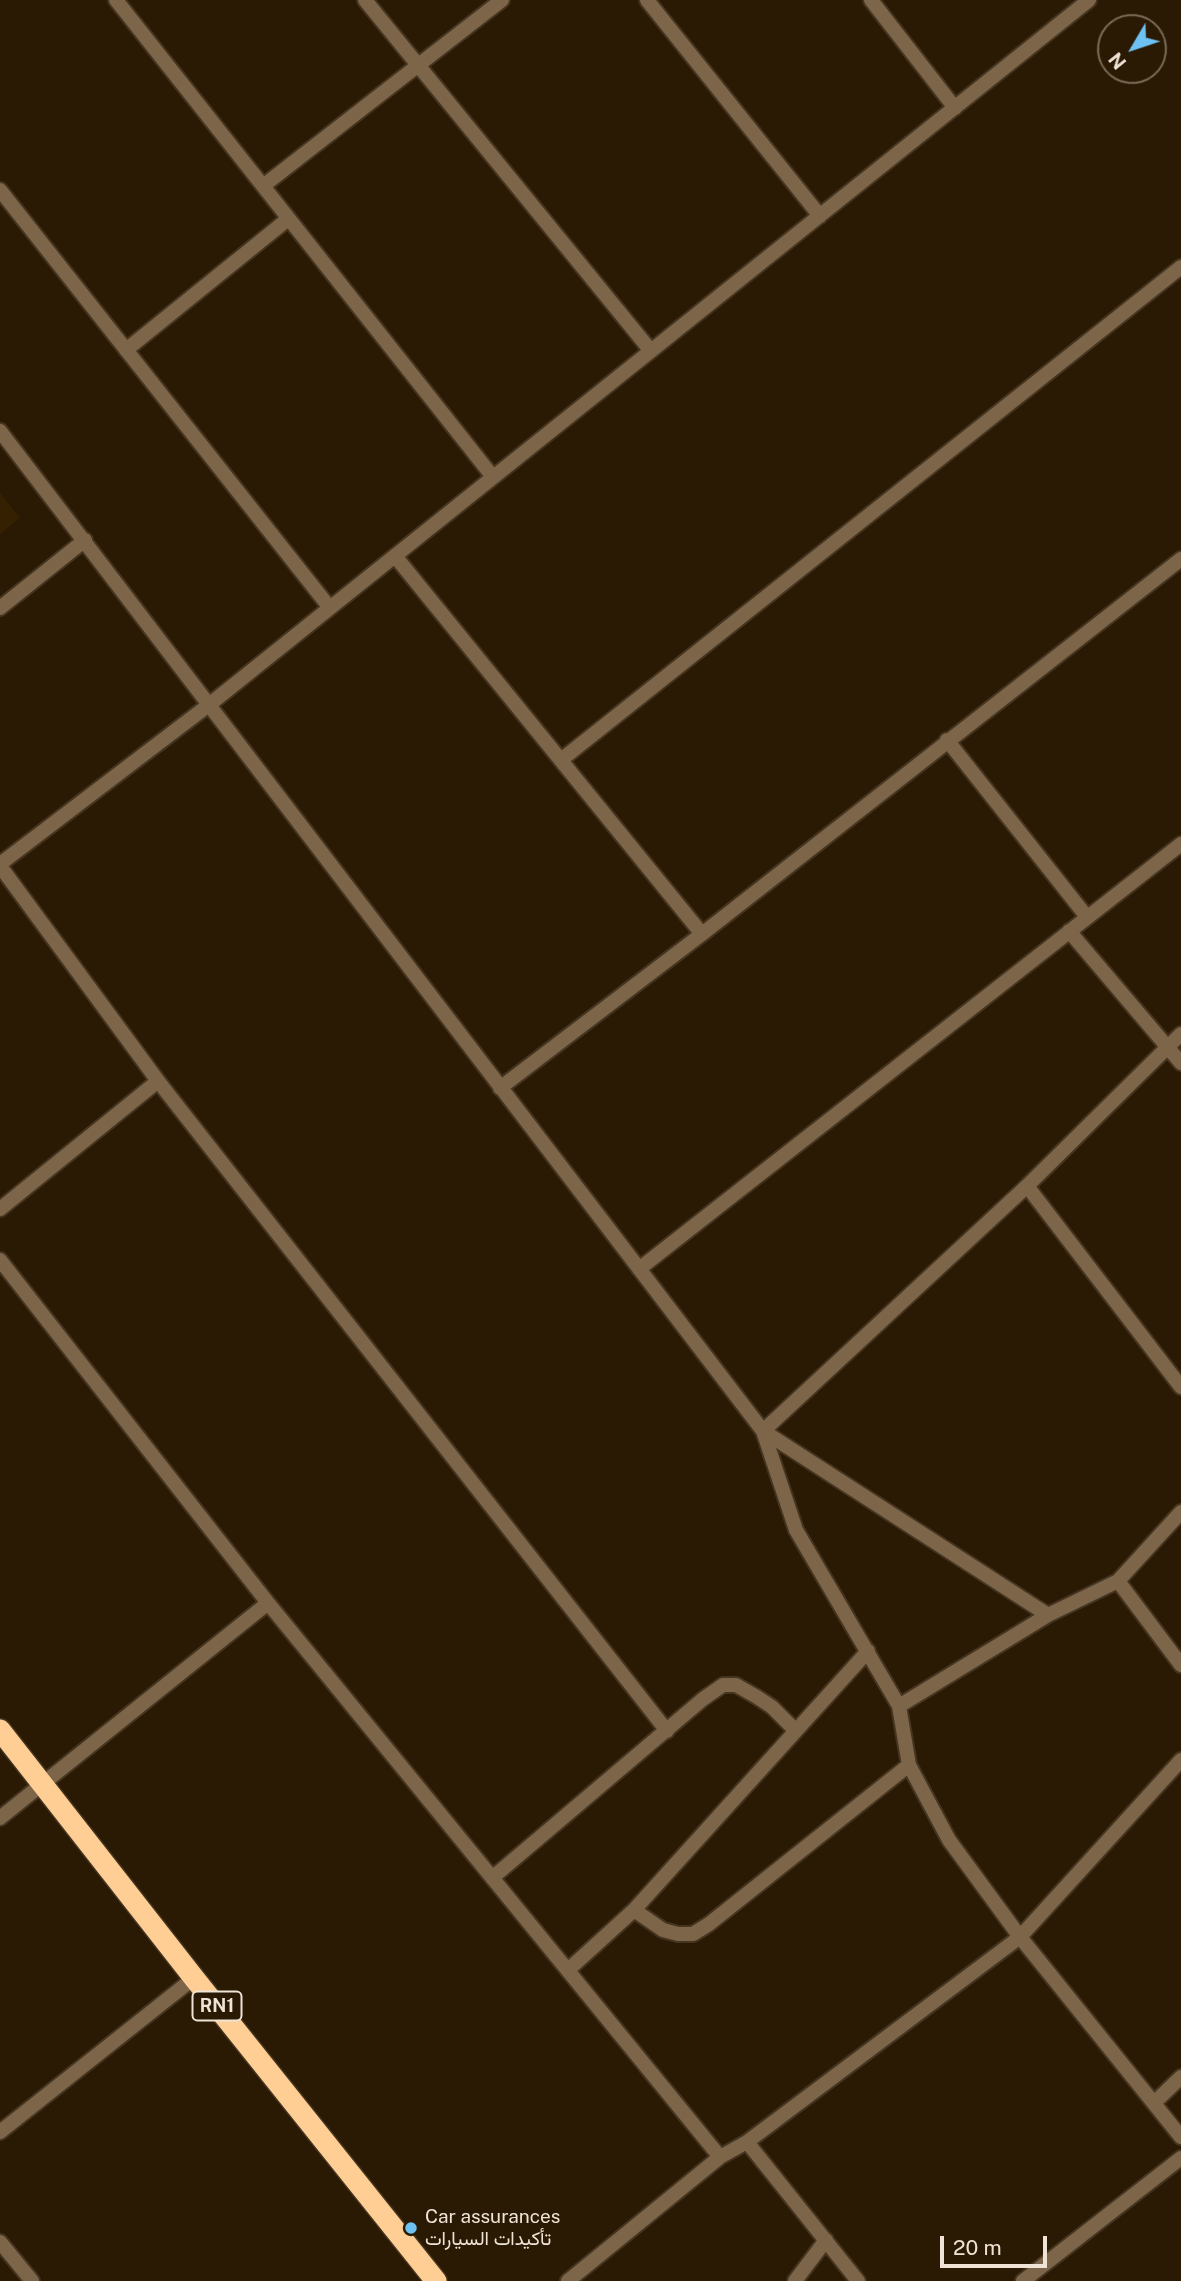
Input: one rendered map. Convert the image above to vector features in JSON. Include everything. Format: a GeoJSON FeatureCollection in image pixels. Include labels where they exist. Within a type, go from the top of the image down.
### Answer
{"type":"FeatureCollection","features":[{"type":"Feature","properties":{"kind":"highway","name":"RN1"},"geometry":{"type":"LineString","coordinates":[[0,1730],[436,2281]]}},
{"type":"Feature","properties":{"kind":"street"},"geometry":{"type":"LineString","coordinates":[[116,0],[493,477]]}},
{"type":"Feature","properties":{"kind":"street"},"geometry":{"type":"LineString","coordinates":[[365,0],[651,351]]}},
{"type":"Feature","properties":{"kind":"street"},"geometry":{"type":"LineString","coordinates":[[263,186],[502,0]]}},
{"type":"Feature","properties":{"kind":"street"},"geometry":{"type":"LineString","coordinates":[[647,0],[820,216]]}},
{"type":"Feature","properties":{"kind":"street"},"geometry":{"type":"LineString","coordinates":[[872,0],[955,108]]}},
{"type":"Feature","properties":{"kind":"street"},"geometry":{"type":"LineString","coordinates":[[667,1731],[158,1081],[0,865],[331,608],[1089,0]]}},
{"type":"Feature","properties":{"kind":"street"},"geometry":{"type":"LineString","coordinates":[[0,190],[331,608]]}},
{"type":"Feature","properties":{"kind":"street"},"geometry":{"type":"LineString","coordinates":[[126,350],[288,219]]}},
{"type":"Feature","properties":{"kind":"street"},"geometry":{"type":"LineString","coordinates":[[561,760],[1181,267]]}},
{"type":"Feature","properties":{"kind":"street"},"geometry":{"type":"LineString","coordinates":[[0,431],[763,1431],[796,1530],[899,1706],[909,1765],[949,1840],[1020,1937],[1181,2137]]}},
{"type":"Feature","properties":{"kind":"street"},"geometry":{"type":"LineString","coordinates":[[0,608],[85,540]]}},
{"type":"Feature","properties":{"kind":"street"},"geometry":{"type":"LineString","coordinates":[[395,556],[702,933]]}},
{"type":"Feature","properties":{"kind":"street"},"geometry":{"type":"LineString","coordinates":[[500,1088],[1181,559]]}},
{"type":"Feature","properties":{"kind":"street"},"geometry":{"type":"LineString","coordinates":[[947,740],[1087,917]]}},
{"type":"Feature","properties":{"kind":"street"},"geometry":{"type":"LineString","coordinates":[[639,1269],[1181,845]]}},
{"type":"Feature","properties":{"kind":"street"},"geometry":{"type":"LineString","coordinates":[[1069,930],[1181,1063]]}},
{"type":"Feature","properties":{"kind":"street"},"geometry":{"type":"LineString","coordinates":[[763,1431],[1027,1186],[1181,1034]]}},
{"type":"Feature","properties":{"kind":"street"},"geometry":{"type":"LineString","coordinates":[[0,1209],[158,1081]]}},
{"type":"Feature","properties":{"kind":"street"},"geometry":{"type":"LineString","coordinates":[[1027,1186],[1181,1387]]}},
{"type":"Feature","properties":{"kind":"street"},"geometry":{"type":"LineString","coordinates":[[0,1260],[268,1603],[720,2157]]}},
{"type":"Feature","properties":{"kind":"street"},"geometry":{"type":"LineString","coordinates":[[763,1431],[1048,1615]]}},
{"type":"Feature","properties":{"kind":"street"},"geometry":{"type":"LineString","coordinates":[[899,1706],[1048,1615],[1118,1581],[1181,1512]]}},
{"type":"Feature","properties":{"kind":"street"},"geometry":{"type":"LineString","coordinates":[[1118,1581],[1181,1665]]}},
{"type":"Feature","properties":{"kind":"street"},"geometry":{"type":"LineString","coordinates":[[0,1818],[268,1603]]}},
{"type":"Feature","properties":{"kind":"street"},"geometry":{"type":"LineString","coordinates":[[568,1970],[634,1910],[868,1651]]}},
{"type":"Feature","properties":{"kind":"street"},"geometry":{"type":"LineString","coordinates":[[492,1878],[723,1685],[736,1685],[772,1707],[795,1730]]}},
{"type":"Feature","properties":{"kind":"street"},"geometry":{"type":"LineString","coordinates":[[568,2281],[720,2157],[747,2142],[1020,1937],[1181,1760]]}},
{"type":"Feature","properties":{"kind":"street"},"geometry":{"type":"LineString","coordinates":[[634,1910],[663,1930],[693,1934],[909,1765]]}},
{"type":"Feature","properties":{"kind":"street"},"geometry":{"type":"LineString","coordinates":[[0,2132],[194,1978]]}},
{"type":"Feature","properties":{"kind":"street"},"geometry":{"type":"LineString","coordinates":[[1155,2102],[1181,2077]]}},
{"type":"Feature","properties":{"kind":"street"},"geometry":{"type":"LineString","coordinates":[[747,2142],[858,2281]]}},
{"type":"Feature","properties":{"kind":"street"},"geometry":{"type":"LineString","coordinates":[[1023,2281],[1181,2158]]}},
{"type":"Feature","properties":{"kind":"street"},"geometry":{"type":"LineString","coordinates":[[795,2281],[825,2241]]}},
{"type":"Feature","properties":{"kind":"street"},"geometry":{"type":"LineString","coordinates":[[0,2242],[32,2281]]}},
{"type":"Feature","properties":{"kind":"shaded area"},"geometry":{"type":"Polygon","coordinates":[[[0,493],[20,518],[0,534],[0,493]]]}},
{"type":"Feature","properties":{"kind":"place","name":"Car assurances تأكيدات السيارات"},"geometry":{"type":"Point","coordinates":[411,2228]}}]}
